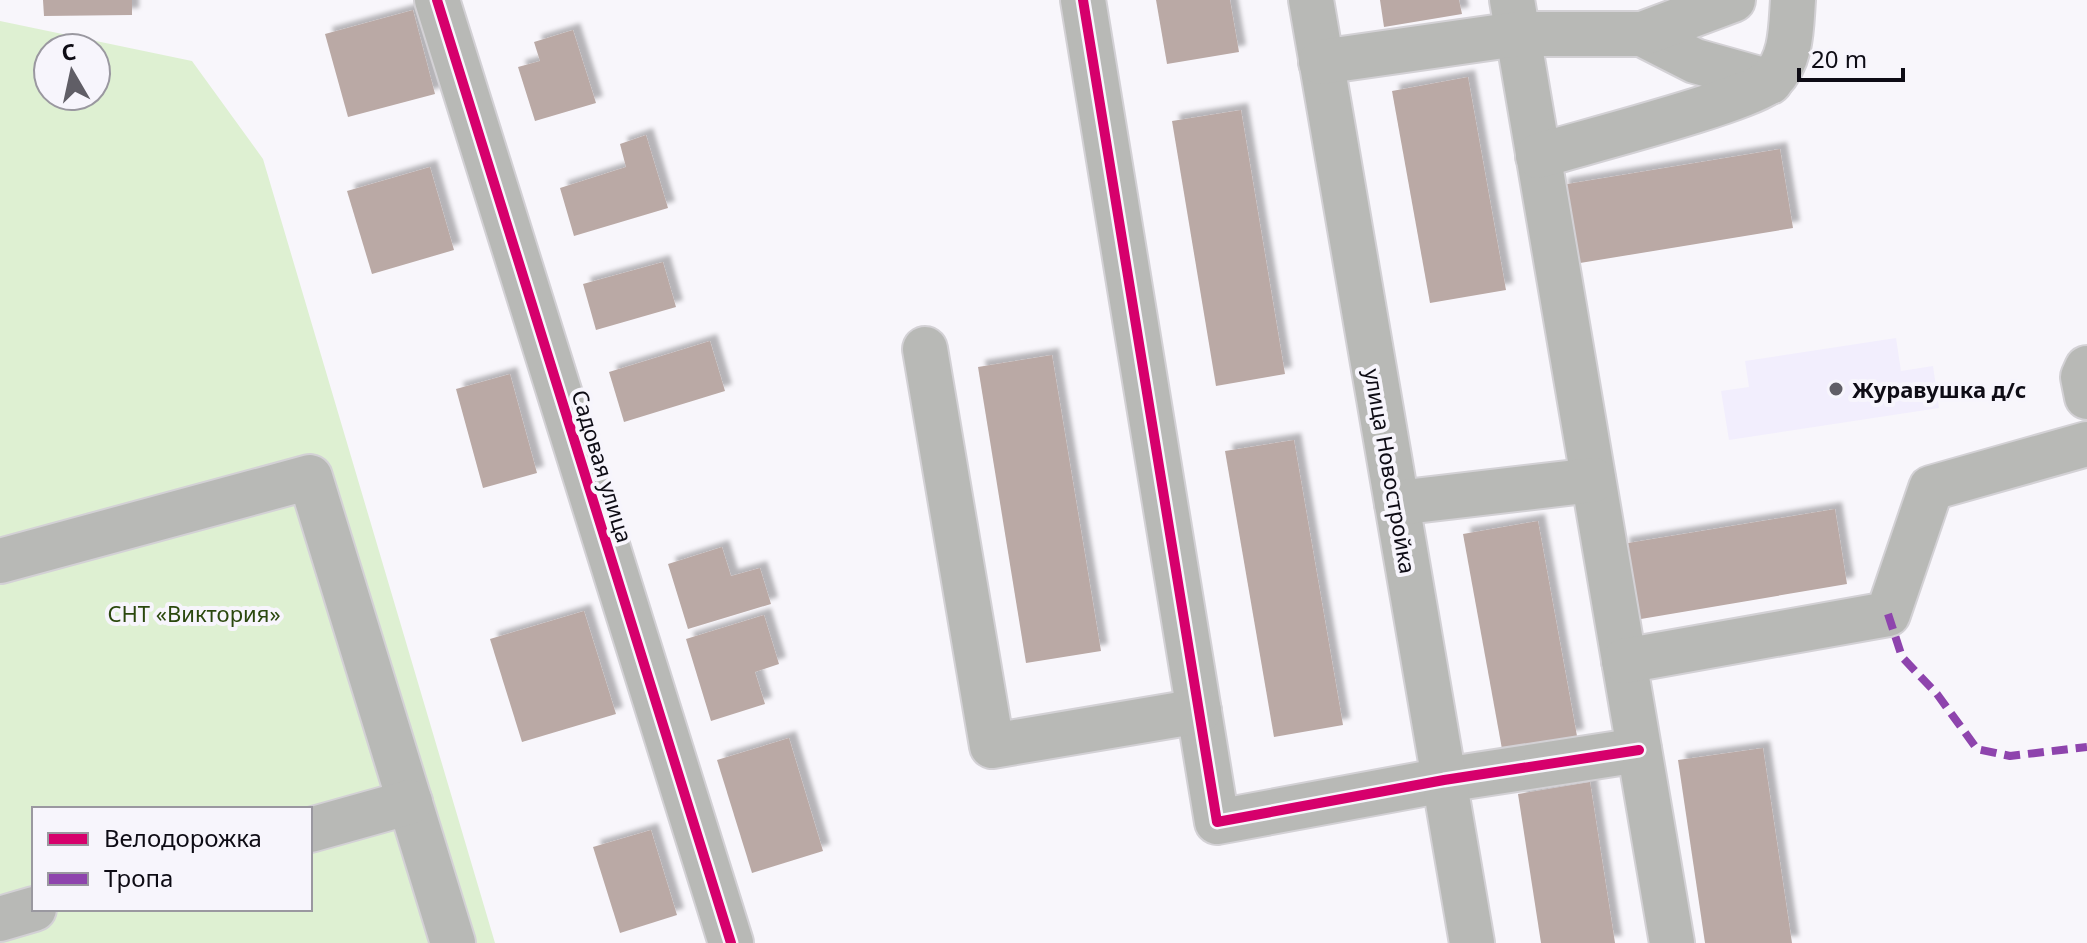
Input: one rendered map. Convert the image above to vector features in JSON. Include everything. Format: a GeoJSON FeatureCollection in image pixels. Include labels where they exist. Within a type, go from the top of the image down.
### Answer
{"type":"FeatureCollection","features":[{"type":"Feature","properties":{"kind":"street","name":"Садовая улица"},"geometry":{"type":"LineString","coordinates":[[437,0],[731,943]]}},
{"type":"Feature","properties":{"kind":"street"},"geometry":{"type":"LineString","coordinates":[[1083,0],[1217,822],[1444,780],[1639,750]]}},
{"type":"Feature","properties":{"kind":"street","name":"улица Новостройка"},"geometry":{"type":"LineString","coordinates":[[1311,0],[1472,943]]}},
{"type":"Feature","properties":{"kind":"street"},"geometry":{"type":"LineString","coordinates":[[1642,34],[1733,0]]}},
{"type":"Feature","properties":{"kind":"street"},"geometry":{"type":"LineString","coordinates":[[1538,156],[1728,99],[1770,82],[1789,52],[1793,0]]}},
{"type":"Feature","properties":{"kind":"street"},"geometry":{"type":"LineString","coordinates":[[1515,17],[1672,943]]}},
{"type":"Feature","properties":{"kind":"street"},"geometry":{"type":"LineString","coordinates":[[1321,62],[1515,17],[1642,34],[1695,61],[1770,82]]}},
{"type":"Feature","properties":{"kind":"street"},"geometry":{"type":"LineString","coordinates":[[925,349],[992,746],[1199,711]]}},
{"type":"Feature","properties":{"kind":"street"},"geometry":{"type":"LineString","coordinates":[[2087,368],[2083,377],[2087,397]]}},
{"type":"Feature","properties":{"kind":"street"},"geometry":{"type":"LineString","coordinates":[[1624,661],[1888,614],[1931,488],[2087,444]]}},
{"type":"Feature","properties":{"kind":"street"},"geometry":{"type":"LineString","coordinates":[[0,561],[310,477],[453,943]]}},
{"type":"Feature","properties":{"kind":"street"},"geometry":{"type":"LineString","coordinates":[[1397,503],[1593,480]]}},
{"type":"Feature","properties":{"kind":"street"},"geometry":{"type":"LineString","coordinates":[[312,829],[410,802]]}},
{"type":"Feature","properties":{"kind":"street"},"geometry":{"type":"LineString","coordinates":[[0,919],[32,910]]}},
{"type":"Feature","properties":{"kind":"shaded area","name":"Журавушка д/с"},"geometry":{"type":"Polygon","coordinates":[[[1896,338],[1901,371],[1933,366],[1939,408],[1729,440],[1721,391],[1749,387],[1745,361],[1896,338]]]}},
{"type":"Feature","properties":{"kind":"green space","name":"СНТ «Виктория»"},"geometry":{"type":"Polygon","coordinates":[[[0,21],[53,32],[32,32],[32,112],[112,112],[112,44],[192,61],[263,159],[495,943],[0,943],[0,21]]]}},
{"type":"Feature","properties":{"kind":"building"},"geometry":{"type":"Polygon","coordinates":[[[43,0],[132,0],[132,15],[44,16],[43,0]]]}},
{"type":"Feature","properties":{"kind":"building"},"geometry":{"type":"Polygon","coordinates":[[[1156,0],[1230,0],[1239,52],[1167,64],[1156,0]]]}},
{"type":"Feature","properties":{"kind":"building"},"geometry":{"type":"Polygon","coordinates":[[[1380,0],[1459,0],[1462,14],[1384,27],[1380,0]]]}},
{"type":"Feature","properties":{"kind":"building"},"geometry":{"type":"Polygon","coordinates":[[[413,10],[435,94],[348,117],[325,34],[413,10]]]}},
{"type":"Feature","properties":{"kind":"building"},"geometry":{"type":"Polygon","coordinates":[[[573,30],[596,103],[535,121],[518,67],[540,61],[534,42],[573,30]]]}},
{"type":"Feature","properties":{"kind":"building"},"geometry":{"type":"Polygon","coordinates":[[[1468,77],[1506,290],[1430,303],[1392,91],[1468,77]]]}},
{"type":"Feature","properties":{"kind":"building"},"geometry":{"type":"Polygon","coordinates":[[[1241,110],[1285,374],[1216,386],[1172,121],[1241,110]]]}},
{"type":"Feature","properties":{"kind":"building"},"geometry":{"type":"Polygon","coordinates":[[[646,135],[668,208],[574,236],[560,188],[626,167],[620,144],[646,135]]]}},
{"type":"Feature","properties":{"kind":"building"},"geometry":{"type":"Polygon","coordinates":[[[1780,149],[1793,228],[1574,264],[1561,185],[1780,149]]]}},
{"type":"Feature","properties":{"kind":"building"},"geometry":{"type":"Polygon","coordinates":[[[430,167],[454,250],[372,274],[347,191],[430,167]]]}},
{"type":"Feature","properties":{"kind":"building"},"geometry":{"type":"Polygon","coordinates":[[[663,262],[676,307],[596,330],[583,284],[663,262]]]}},
{"type":"Feature","properties":{"kind":"building"},"geometry":{"type":"Polygon","coordinates":[[[710,341],[725,391],[624,422],[609,372],[710,341]]]}},
{"type":"Feature","properties":{"kind":"building"},"geometry":{"type":"Polygon","coordinates":[[[1052,355],[1101,651],[1026,663],[978,367],[1052,355]]]}},
{"type":"Feature","properties":{"kind":"building"},"geometry":{"type":"Polygon","coordinates":[[[510,374],[537,473],[483,488],[456,389],[510,374]]]}},
{"type":"Feature","properties":{"kind":"building"},"geometry":{"type":"Polygon","coordinates":[[[1294,440],[1343,725],[1274,737],[1225,451],[1294,440]]]}},
{"type":"Feature","properties":{"kind":"building"},"geometry":{"type":"Polygon","coordinates":[[[1835,509],[1847,584],[1635,620],[1622,544],[1835,509]]]}},
{"type":"Feature","properties":{"kind":"building"},"geometry":{"type":"Polygon","coordinates":[[[1538,521],[1577,736],[1502,749],[1463,534],[1538,521]]]}},
{"type":"Feature","properties":{"kind":"building"},"geometry":{"type":"Polygon","coordinates":[[[722,547],[731,576],[760,568],[771,604],[688,629],[668,564],[722,547]]]}},
{"type":"Feature","properties":{"kind":"building"},"geometry":{"type":"Polygon","coordinates":[[[584,611],[616,714],[522,742],[490,639],[584,611]]]}},
{"type":"Feature","properties":{"kind":"building"},"geometry":{"type":"Polygon","coordinates":[[[764,615],[779,664],[755,672],[765,704],[711,721],[686,639],[764,615]]]}},
{"type":"Feature","properties":{"kind":"building"},"geometry":{"type":"Polygon","coordinates":[[[789,738],[823,851],[752,873],[717,760],[789,738]]]}},
{"type":"Feature","properties":{"kind":"building"},"geometry":{"type":"Polygon","coordinates":[[[1763,748],[1792,943],[1705,943],[1678,760],[1763,748]]]}},
{"type":"Feature","properties":{"kind":"building"},"geometry":{"type":"Polygon","coordinates":[[[1590,782],[1615,943],[1541,943],[1518,794],[1590,782]]]}},
{"type":"Feature","properties":{"kind":"building"},"geometry":{"type":"Polygon","coordinates":[[[651,830],[677,915],[620,933],[593,847],[651,830]]]}},
{"type":"Feature","properties":{"kind":"marked path"},"geometry":{"type":"LineString","coordinates":[[1888,614],[1902,657],[1937,694],[1977,749],[2010,756],[2087,747]]}},
{"type":"Feature","properties":{"kind":"cycle path"},"geometry":{"type":"LineString","coordinates":[[437,0],[731,943]]}},
{"type":"Feature","properties":{"kind":"cycle path"},"geometry":{"type":"LineString","coordinates":[[1083,0],[1217,822],[1444,780],[1639,750]]}},
{"type":"Feature","properties":{"kind":"place","name":"Журавушка д/с"},"geometry":{"type":"Point","coordinates":[1836,389]}}]}
